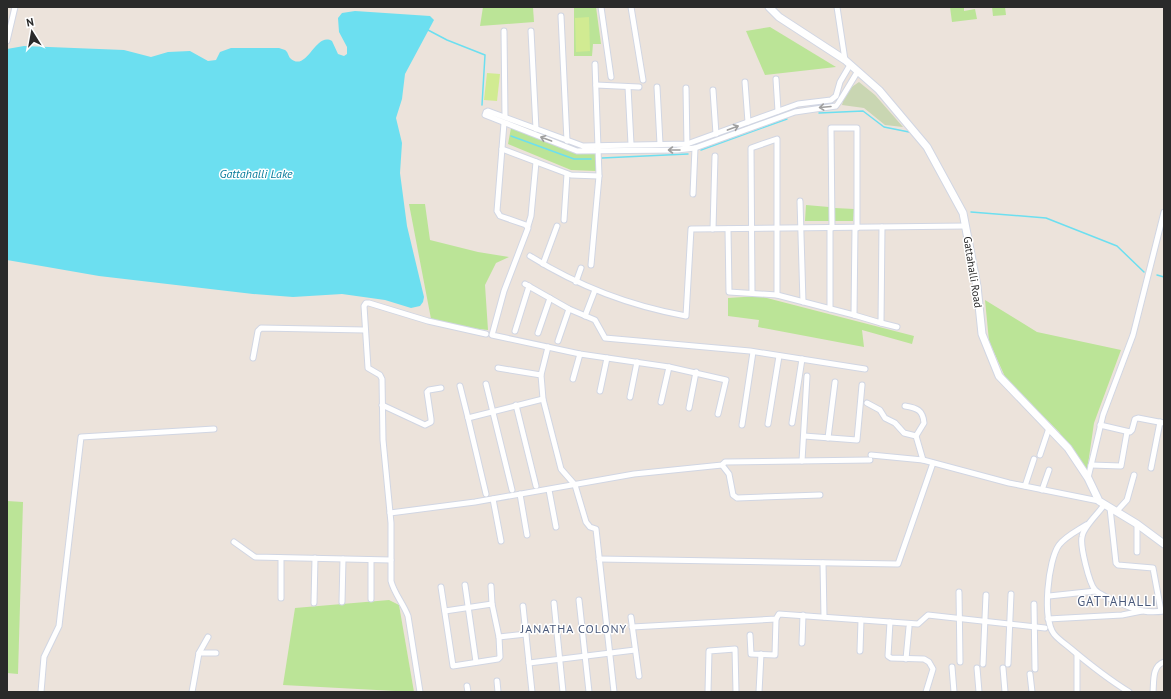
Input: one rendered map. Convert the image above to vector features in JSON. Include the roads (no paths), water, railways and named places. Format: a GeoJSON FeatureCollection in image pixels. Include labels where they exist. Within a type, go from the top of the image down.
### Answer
{"type":"FeatureCollection","features":[{"type":"Feature","properties":{"kind":"main road","name":"Gattahalli Road"},"geometry":{"type":"LineString","coordinates":[[769,7],[779,16],[848,62],[879,90],[927,147],[963,213],[976,286],[982,334],[1000,376],[1068,448],[1107,506]]}},
{"type":"Feature","properties":{"kind":"main road"},"geometry":{"type":"LineString","coordinates":[[1107,506],[1137,524],[1164,544]]}},
{"type":"Feature","properties":{"kind":"street"},"geometry":{"type":"LineString","coordinates":[[7,41],[15,7]]}},
{"type":"Feature","properties":{"kind":"street"},"geometry":{"type":"LineString","coordinates":[[601,7],[611,78]]}},
{"type":"Feature","properties":{"kind":"street"},"geometry":{"type":"LineString","coordinates":[[631,7],[644,80]]}},
{"type":"Feature","properties":{"kind":"street"},"geometry":{"type":"LineString","coordinates":[[504,120],[536,129],[584,146],[599,148],[687,147],[716,134],[798,104],[835,99],[848,62],[837,7]]}},
{"type":"Feature","properties":{"kind":"street"},"geometry":{"type":"LineString","coordinates":[[561,16],[567,141]]}},
{"type":"Feature","properties":{"kind":"street"},"geometry":{"type":"LineString","coordinates":[[504,31],[504,120],[498,214],[528,226]]}},
{"type":"Feature","properties":{"kind":"street"},"geometry":{"type":"LineString","coordinates":[[531,31],[536,129]]}},
{"type":"Feature","properties":{"kind":"street"},"geometry":{"type":"LineString","coordinates":[[591,265],[599,176],[595,64]]}},
{"type":"Feature","properties":{"kind":"street"},"geometry":{"type":"LineString","coordinates":[[504,120],[577,151],[631,144],[660,144],[695,148],[795,112],[836,106],[841,101],[845,90],[858,71]]}},
{"type":"Feature","properties":{"kind":"street"},"geometry":{"type":"LineString","coordinates":[[776,79],[778,111]]}},
{"type":"Feature","properties":{"kind":"street"},"geometry":{"type":"LineString","coordinates":[[745,82],[748,122]]}},
{"type":"Feature","properties":{"kind":"street"},"geometry":{"type":"LineString","coordinates":[[596,85],[639,88]]}},
{"type":"Feature","properties":{"kind":"street"},"geometry":{"type":"LineString","coordinates":[[628,87],[631,144]]}},
{"type":"Feature","properties":{"kind":"street"},"geometry":{"type":"LineString","coordinates":[[657,87],[660,144]]}},
{"type":"Feature","properties":{"kind":"street"},"geometry":{"type":"LineString","coordinates":[[686,88],[687,147]]}},
{"type":"Feature","properties":{"kind":"street"},"geometry":{"type":"LineString","coordinates":[[713,90],[716,134]]}},
{"type":"Feature","properties":{"kind":"street"},"geometry":{"type":"LineString","coordinates":[[830,309],[831,128],[857,128],[854,315]]}},
{"type":"Feature","properties":{"kind":"street"},"geometry":{"type":"LineString","coordinates":[[752,293],[751,148],[777,139],[777,295]]}},
{"type":"Feature","properties":{"kind":"street"},"geometry":{"type":"LineString","coordinates":[[693,194],[695,148]]}},
{"type":"Feature","properties":{"kind":"street"},"geometry":{"type":"LineString","coordinates":[[502,149],[567,174],[599,176]]}},
{"type":"Feature","properties":{"kind":"street"},"geometry":{"type":"LineString","coordinates":[[713,229],[715,156]]}},
{"type":"Feature","properties":{"kind":"street"},"geometry":{"type":"LineString","coordinates":[[536,162],[531,216],[504,291],[492,336],[580,354],[696,372],[726,380],[718,414]]}},
{"type":"Feature","properties":{"kind":"street"},"geometry":{"type":"LineString","coordinates":[[564,220],[567,174]]}},
{"type":"Feature","properties":{"kind":"street"},"geometry":{"type":"LineString","coordinates":[[800,201],[803,302]]}},
{"type":"Feature","properties":{"kind":"street"},"geometry":{"type":"LineString","coordinates":[[1088,478],[1100,424],[1133,335],[1164,212]]}},
{"type":"Feature","properties":{"kind":"street"},"geometry":{"type":"LineString","coordinates":[[543,264],[557,226]]}},
{"type":"Feature","properties":{"kind":"street"},"geometry":{"type":"LineString","coordinates":[[530,256],[576,282],[595,290],[639,305],[686,316],[691,229],[966,226]]}},
{"type":"Feature","properties":{"kind":"street"},"geometry":{"type":"LineString","coordinates":[[882,227],[882,323]]}},
{"type":"Feature","properties":{"kind":"street"},"geometry":{"type":"LineString","coordinates":[[728,229],[729,292],[777,295],[897,327]]}},
{"type":"Feature","properties":{"kind":"street"},"geometry":{"type":"LineString","coordinates":[[576,282],[582,268]]}},
{"type":"Feature","properties":{"kind":"street"},"geometry":{"type":"LineString","coordinates":[[515,331],[527,285],[569,309],[595,320],[605,338],[753,352],[865,369]]}},
{"type":"Feature","properties":{"kind":"street"},"geometry":{"type":"LineString","coordinates":[[586,316],[595,290]]}},
{"type":"Feature","properties":{"kind":"street"},"geometry":{"type":"LineString","coordinates":[[538,333],[550,298]]}},
{"type":"Feature","properties":{"kind":"street"},"geometry":{"type":"LineString","coordinates":[[420,692],[408,616],[404,604],[392,587],[391,581],[390,513],[383,440],[382,379],[378,374],[370,371],[367,365],[364,306],[366,303],[369,303],[428,321],[486,334]]}},
{"type":"Feature","properties":{"kind":"street"},"geometry":{"type":"LineString","coordinates":[[558,341],[569,309]]}},
{"type":"Feature","properties":{"kind":"street"},"geometry":{"type":"LineString","coordinates":[[252,358],[258,331],[261,328],[365,330]]}},
{"type":"Feature","properties":{"kind":"street"},"geometry":{"type":"LineString","coordinates":[[548,347],[541,376],[543,399],[561,469],[576,485],[586,522],[590,527],[596,529],[614,692]]}},
{"type":"Feature","properties":{"kind":"street"},"geometry":{"type":"LineString","coordinates":[[742,425],[753,352]]}},
{"type":"Feature","properties":{"kind":"street"},"geometry":{"type":"LineString","coordinates":[[573,379],[580,354]]}},
{"type":"Feature","properties":{"kind":"street"},"geometry":{"type":"LineString","coordinates":[[768,424],[780,356]]}},
{"type":"Feature","properties":{"kind":"street"},"geometry":{"type":"LineString","coordinates":[[600,391],[608,358]]}},
{"type":"Feature","properties":{"kind":"street"},"geometry":{"type":"LineString","coordinates":[[792,423],[802,359]]}},
{"type":"Feature","properties":{"kind":"street"},"geometry":{"type":"LineString","coordinates":[[630,397],[637,362]]}},
{"type":"Feature","properties":{"kind":"street"},"geometry":{"type":"LineString","coordinates":[[661,402],[669,367]]}},
{"type":"Feature","properties":{"kind":"street"},"geometry":{"type":"LineString","coordinates":[[498,368],[541,376]]}},
{"type":"Feature","properties":{"kind":"street"},"geometry":{"type":"LineString","coordinates":[[688,408],[696,372]]}},
{"type":"Feature","properties":{"kind":"street"},"geometry":{"type":"LineString","coordinates":[[802,461],[807,376]]}},
{"type":"Feature","properties":{"kind":"street"},"geometry":{"type":"LineString","coordinates":[[828,438],[835,382]]}},
{"type":"Feature","properties":{"kind":"street"},"geometry":{"type":"LineString","coordinates":[[486,384],[512,490]]}},
{"type":"Feature","properties":{"kind":"street"},"geometry":{"type":"LineString","coordinates":[[804,436],[857,440],[862,385]]}},
{"type":"Feature","properties":{"kind":"street"},"geometry":{"type":"LineString","coordinates":[[460,386],[486,494]]}},
{"type":"Feature","properties":{"kind":"street"},"geometry":{"type":"LineString","coordinates":[[382,405],[425,425],[431,422],[427,392],[429,390],[441,388]]}},
{"type":"Feature","properties":{"kind":"street"},"geometry":{"type":"LineString","coordinates":[[468,418],[543,399]]}},
{"type":"Feature","properties":{"kind":"street"},"geometry":{"type":"LineString","coordinates":[[867,403],[880,410],[885,418],[894,423],[904,433],[916,436]]}},
{"type":"Feature","properties":{"kind":"street"},"geometry":{"type":"LineString","coordinates":[[516,405],[536,486]]}},
{"type":"Feature","properties":{"kind":"street"},"geometry":{"type":"LineString","coordinates":[[905,406],[916,408],[922,413],[924,423],[916,436],[923,460]]}},
{"type":"Feature","properties":{"kind":"street"},"geometry":{"type":"LineString","coordinates":[[1100,424],[1127,432],[1132,430],[1135,419],[1138,418],[1162,422],[1151,468]]}},
{"type":"Feature","properties":{"kind":"street"},"geometry":{"type":"LineString","coordinates":[[1040,455],[1049,428]]}},
{"type":"Feature","properties":{"kind":"street"},"geometry":{"type":"LineString","coordinates":[[41,692],[44,657],[59,626],[80,437],[214,429]]}},
{"type":"Feature","properties":{"kind":"street"},"geometry":{"type":"LineString","coordinates":[[1091,465],[1121,466],[1127,432]]}},
{"type":"Feature","properties":{"kind":"street"},"geometry":{"type":"LineString","coordinates":[[390,513],[493,499],[634,474],[722,465],[728,461],[802,461],[870,457],[923,460],[933,462],[1107,506]]}},
{"type":"Feature","properties":{"kind":"street"},"geometry":{"type":"LineString","coordinates":[[1025,486],[1034,459]]}},
{"type":"Feature","properties":{"kind":"street"},"geometry":{"type":"LineString","coordinates":[[599,559],[898,564],[933,462]]}},
{"type":"Feature","properties":{"kind":"street"},"geometry":{"type":"LineString","coordinates":[[722,465],[729,474],[734,495],[737,498],[820,495]]}},
{"type":"Feature","properties":{"kind":"street"},"geometry":{"type":"LineString","coordinates":[[1042,490],[1049,470]]}},
{"type":"Feature","properties":{"kind":"street"},"geometry":{"type":"LineString","coordinates":[[1129,692],[1114,683],[1054,634],[1048,619],[1053,558],[1059,546],[1067,536],[1094,519],[1107,506],[1127,500],[1134,475]]}},
{"type":"Feature","properties":{"kind":"street"},"geometry":{"type":"LineString","coordinates":[[549,490],[556,527]]}},
{"type":"Feature","properties":{"kind":"street"},"geometry":{"type":"LineString","coordinates":[[520,494],[527,535]]}},
{"type":"Feature","properties":{"kind":"street"},"geometry":{"type":"LineString","coordinates":[[493,499],[501,541]]}},
{"type":"Feature","properties":{"kind":"street"},"geometry":{"type":"LineString","coordinates":[[1048,619],[1122,615],[1142,611],[1162,611],[1153,568],[1118,565],[1116,563],[1107,506]]}},
{"type":"Feature","properties":{"kind":"street"},"geometry":{"type":"LineString","coordinates":[[1137,524],[1137,552]]}},
{"type":"Feature","properties":{"kind":"street"},"geometry":{"type":"LineString","coordinates":[[1086,525],[1082,537],[1082,548],[1096,591]]}},
{"type":"Feature","properties":{"kind":"street"},"geometry":{"type":"LineString","coordinates":[[234,542],[255,556],[281,558],[391,560]]}},
{"type":"Feature","properties":{"kind":"street"},"geometry":{"type":"LineString","coordinates":[[281,558],[281,598]]}},
{"type":"Feature","properties":{"kind":"street"},"geometry":{"type":"LineString","coordinates":[[314,603],[315,558]]}},
{"type":"Feature","properties":{"kind":"street"},"geometry":{"type":"LineString","coordinates":[[342,602],[343,559]]}},
{"type":"Feature","properties":{"kind":"street"},"geometry":{"type":"LineString","coordinates":[[371,560],[372,599]]}},
{"type":"Feature","properties":{"kind":"street"},"geometry":{"type":"LineString","coordinates":[[823,563],[824,617]]}},
{"type":"Feature","properties":{"kind":"street"},"geometry":{"type":"LineString","coordinates":[[465,585],[476,662]]}},
{"type":"Feature","properties":{"kind":"street"},"geometry":{"type":"LineString","coordinates":[[441,588],[453,666],[500,657],[499,637],[492,604],[491,586]]}},
{"type":"Feature","properties":{"kind":"street"},"geometry":{"type":"LineString","coordinates":[[1049,596],[1096,591],[1142,611]]}},
{"type":"Feature","properties":{"kind":"street"},"geometry":{"type":"LineString","coordinates":[[959,592],[958,618],[960,662]]}},
{"type":"Feature","properties":{"kind":"street"},"geometry":{"type":"LineString","coordinates":[[1008,664],[1011,594]]}},
{"type":"Feature","properties":{"kind":"street"},"geometry":{"type":"LineString","coordinates":[[984,664],[986,595]]}},
{"type":"Feature","properties":{"kind":"street"},"geometry":{"type":"LineString","coordinates":[[579,600],[589,692]]}},
{"type":"Feature","properties":{"kind":"street"},"geometry":{"type":"LineString","coordinates":[[554,603],[563,692]]}},
{"type":"Feature","properties":{"kind":"street"},"geometry":{"type":"LineString","coordinates":[[445,611],[492,604]]}},
{"type":"Feature","properties":{"kind":"street"},"geometry":{"type":"LineString","coordinates":[[1034,604],[1035,669]]}},
{"type":"Feature","properties":{"kind":"street"},"geometry":{"type":"LineString","coordinates":[[523,606],[532,692]]}},
{"type":"Feature","properties":{"kind":"street"},"geometry":{"type":"LineString","coordinates":[[750,635],[751,654],[775,655],[776,619],[779,614],[918,624],[928,615],[1045,628]]}},
{"type":"Feature","properties":{"kind":"street"},"geometry":{"type":"LineString","coordinates":[[802,643],[803,615]]}},
{"type":"Feature","properties":{"kind":"street"},"geometry":{"type":"LineString","coordinates":[[631,617],[639,676]]}},
{"type":"Feature","properties":{"kind":"street"},"geometry":{"type":"LineString","coordinates":[[632,627],[776,619]]}},
{"type":"Feature","properties":{"kind":"street"},"geometry":{"type":"LineString","coordinates":[[860,651],[861,620]]}},
{"type":"Feature","properties":{"kind":"street"},"geometry":{"type":"LineString","coordinates":[[890,622],[888,656],[891,658],[924,659],[929,662],[933,669],[926,692]]}},
{"type":"Feature","properties":{"kind":"street"},"geometry":{"type":"LineString","coordinates":[[906,659],[909,627]]}},
{"type":"Feature","properties":{"kind":"street"},"geometry":{"type":"LineString","coordinates":[[499,637],[526,634]]}},
{"type":"Feature","properties":{"kind":"street"},"geometry":{"type":"LineString","coordinates":[[192,692],[199,653],[208,636]]}},
{"type":"Feature","properties":{"kind":"street"},"geometry":{"type":"LineString","coordinates":[[708,692],[710,651],[735,649],[736,692]]}},
{"type":"Feature","properties":{"kind":"street"},"geometry":{"type":"LineString","coordinates":[[529,663],[635,650]]}},
{"type":"Feature","properties":{"kind":"street"},"geometry":{"type":"LineString","coordinates":[[199,653],[216,653]]}},
{"type":"Feature","properties":{"kind":"street"},"geometry":{"type":"LineString","coordinates":[[759,692],[761,654]]}},
{"type":"Feature","properties":{"kind":"street"},"geometry":{"type":"LineString","coordinates":[[1077,654],[1077,692]]}},
{"type":"Feature","properties":{"kind":"street"},"geometry":{"type":"LineString","coordinates":[[1153,692],[1156,668],[1158,664],[1164,662]]}},
{"type":"Feature","properties":{"kind":"street"},"geometry":{"type":"LineString","coordinates":[[952,667],[954,692]]}},
{"type":"Feature","properties":{"kind":"street"},"geometry":{"type":"LineString","coordinates":[[977,668],[979,692]]}},
{"type":"Feature","properties":{"kind":"street"},"geometry":{"type":"LineString","coordinates":[[1003,668],[1004,692]]}},
{"type":"Feature","properties":{"kind":"street"},"geometry":{"type":"LineString","coordinates":[[1030,674],[1032,692]]}},
{"type":"Feature","properties":{"kind":"street"},"geometry":{"type":"LineString","coordinates":[[497,681],[498,692]]}},
{"type":"Feature","properties":{"kind":"water","name":"Gattahalli Lake"},"geometry":{"type":"Polygon","coordinates":[[[355,11],[430,16],[434,20],[405,74],[402,99],[396,118],[402,143],[400,173],[407,226],[424,297],[420,306],[411,308],[385,300],[342,294],[293,297],[253,294],[99,276],[7,260],[7,49],[24,46],[124,50],[151,57],[168,52],[190,51],[208,61],[216,60],[220,52],[231,48],[279,48],[285,50],[290,58],[296,61],[301,61],[316,46],[326,40],[332,41],[338,54],[344,56],[347,54],[347,47],[339,32],[338,18],[342,13],[355,11]]]}},
{"type":"Feature","properties":{"kind":"waterway"},"geometry":{"type":"LineString","coordinates":[[428,30],[447,40],[485,55],[482,105]]}},
{"type":"Feature","properties":{"kind":"waterway"},"geometry":{"type":"LineString","coordinates":[[819,113],[863,111],[884,127],[909,132]]}},
{"type":"Feature","properties":{"kind":"waterway"},"geometry":{"type":"LineString","coordinates":[[701,150],[787,119]]}},
{"type":"Feature","properties":{"kind":"waterway"},"geometry":{"type":"LineString","coordinates":[[511,136],[574,159],[591,159]]}},
{"type":"Feature","properties":{"kind":"waterway"},"geometry":{"type":"LineString","coordinates":[[602,158],[688,154]]}},
{"type":"Feature","properties":{"kind":"waterway"},"geometry":{"type":"LineString","coordinates":[[971,212],[1046,218],[1117,246],[1144,272]]}},
{"type":"Feature","properties":{"kind":"waterway"},"geometry":{"type":"LineString","coordinates":[[1157,275],[1164,277]]}},
{"type":"Feature","properties":{"kind":"district","name":"GATTAHALLI"},"geometry":{"type":"Point","coordinates":[1117,601]}},
{"type":"Feature","properties":{"kind":"district","name":"JANATHA COLONY"},"geometry":{"type":"Point","coordinates":[574,629]}}]}
